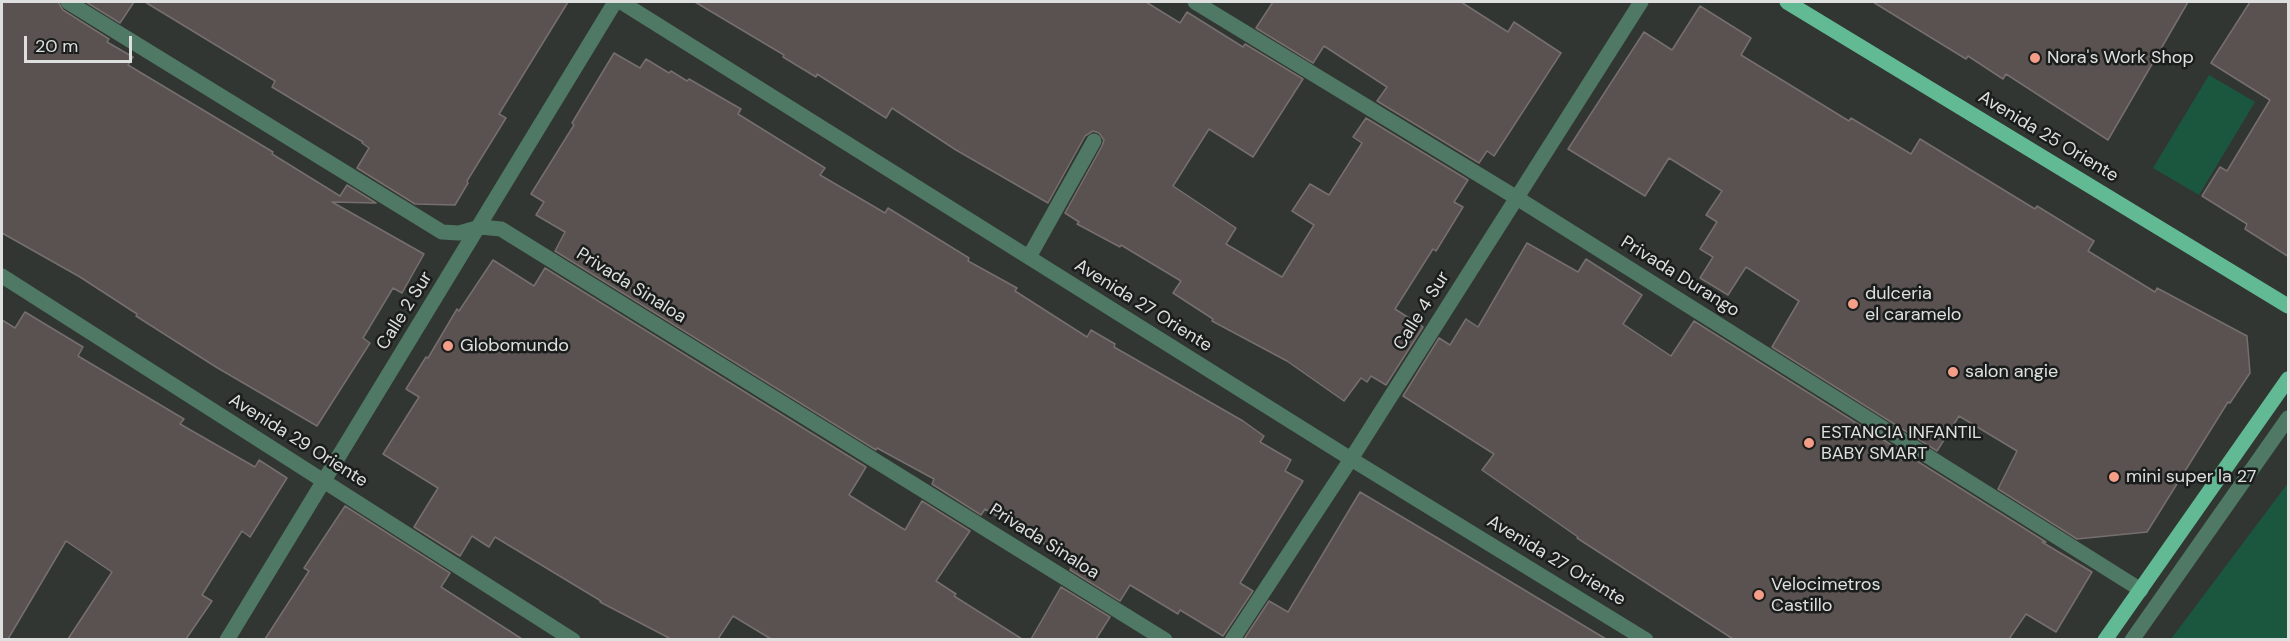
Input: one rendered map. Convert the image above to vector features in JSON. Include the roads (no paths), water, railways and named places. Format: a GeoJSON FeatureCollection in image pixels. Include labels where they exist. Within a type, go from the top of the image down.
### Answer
{"type":"FeatureCollection","features":[{"type":"Feature","properties":{"kind":"main road","name":"Avenida 25 Oriente"},"geometry":{"type":"LineString","coordinates":[[1787,2],[2289,306]]}},
{"type":"Feature","properties":{"kind":"main road"},"geometry":{"type":"LineString","coordinates":[[2105,639],[2289,379]]}},
{"type":"Feature","properties":{"kind":"street","name":"Privada Sinaloa"},"geometry":{"type":"LineString","coordinates":[[68,2],[442,232],[459,234],[480,227],[501,228],[1165,639]]}},
{"type":"Feature","properties":{"kind":"street","name":"Calle 2 Sur"},"geometry":{"type":"LineString","coordinates":[[227,639],[615,2]]}},
{"type":"Feature","properties":{"kind":"street","name":"Avenida 27 Oriente"},"geometry":{"type":"LineString","coordinates":[[621,2],[1351,459],[1646,639]]}},
{"type":"Feature","properties":{"kind":"street","name":"Privada Durango"},"geometry":{"type":"LineString","coordinates":[[1195,2],[1517,198],[2141,590]]}},
{"type":"Feature","properties":{"kind":"street","name":"Calle 4 Sur"},"geometry":{"type":"LineString","coordinates":[[1232,639],[1351,459],[1641,2]]}},
{"type":"Feature","properties":{"kind":"street"},"geometry":{"type":"LineString","coordinates":[[1029,257],[1094,141]]}},
{"type":"Feature","properties":{"kind":"street","name":"Avenida 29 Oriente"},"geometry":{"type":"LineString","coordinates":[[2,276],[573,639]]}},
{"type":"Feature","properties":{"kind":"street"},"geometry":{"type":"LineString","coordinates":[[2132,639],[2289,418]]}},
{"type":"Feature","properties":{"kind":"place","name":"Nora's Work Shop"},"geometry":{"type":"Point","coordinates":[2035,58]}},
{"type":"Feature","properties":{"kind":"place","name":"dulceria el caramelo"},"geometry":{"type":"Point","coordinates":[1853,304]}},
{"type":"Feature","properties":{"kind":"place","name":"Globomundo"},"geometry":{"type":"Point","coordinates":[448,346]}},
{"type":"Feature","properties":{"kind":"place","name":"salon angie"},"geometry":{"type":"Point","coordinates":[1953,372]}},
{"type":"Feature","properties":{"kind":"place","name":"ESTANCIA INFANTIL BABY SMART"},"geometry":{"type":"Point","coordinates":[1809,443]}},
{"type":"Feature","properties":{"kind":"place","name":"mini super la 27"},"geometry":{"type":"Point","coordinates":[2114,477]}},
{"type":"Feature","properties":{"kind":"place","name":"Velocimetros Castillo"},"geometry":{"type":"Point","coordinates":[1759,595]}}]}
